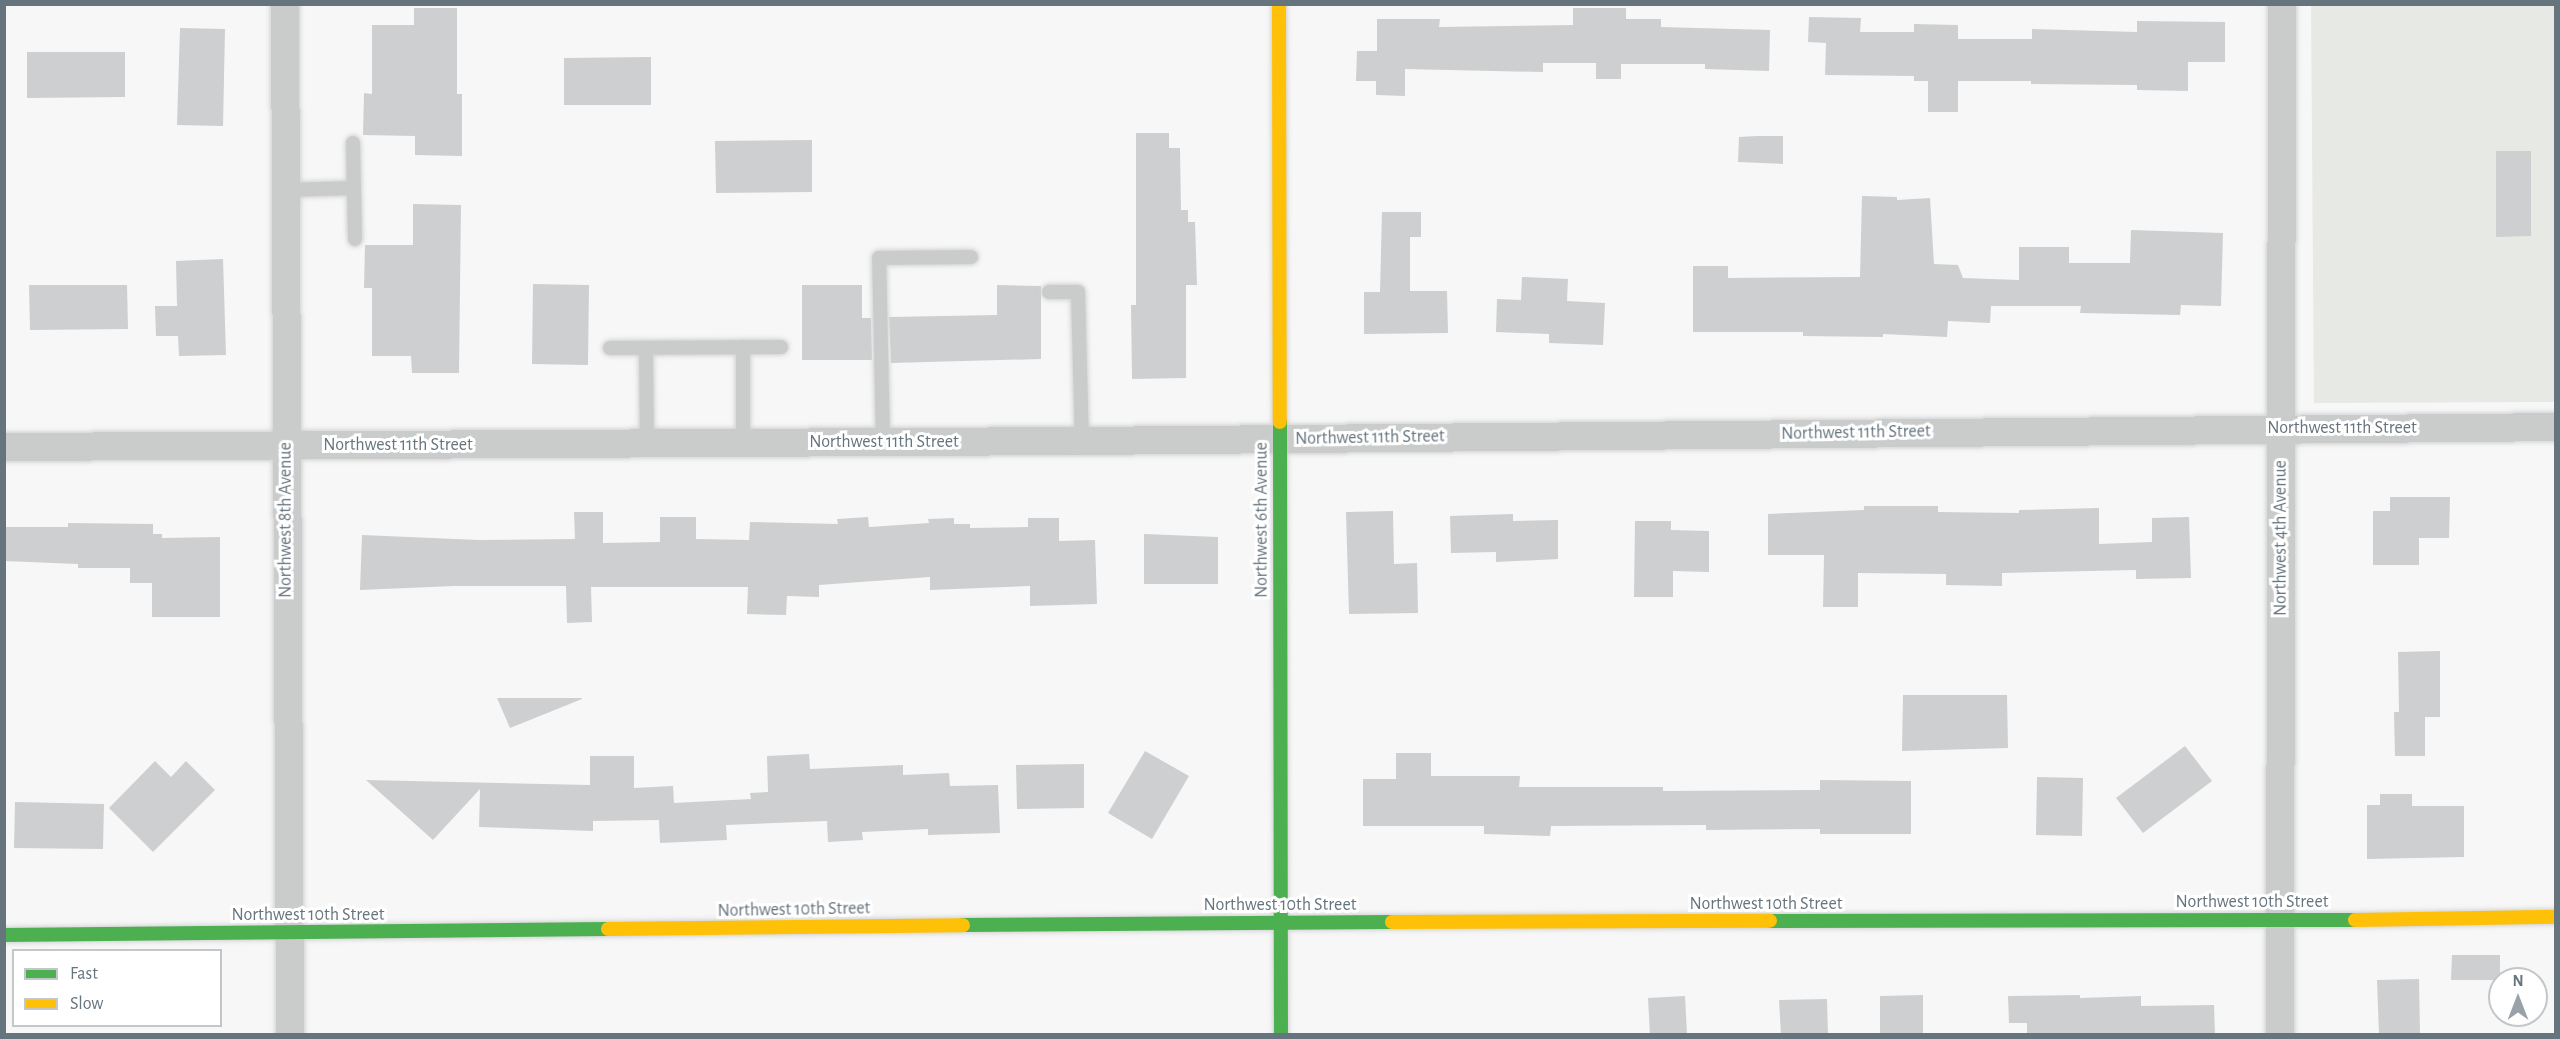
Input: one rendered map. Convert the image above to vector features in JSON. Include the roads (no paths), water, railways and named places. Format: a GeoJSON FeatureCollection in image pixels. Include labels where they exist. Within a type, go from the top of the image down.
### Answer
{"type":"FeatureCollection","features":[{"type":"Feature","properties":{"kind":"street","name":"Northwest 8th Avenue"},"geometry":{"type":"LineString","coordinates":[[285,4],[290,1035]]}},
{"type":"Feature","properties":{"kind":"street","name":"Northwest 6th Avenue"},"geometry":{"type":"LineString","coordinates":[[1279,4],[1281,1035]]}},
{"type":"Feature","properties":{"kind":"street","name":"Northwest 4th Avenue"},"geometry":{"type":"LineString","coordinates":[[2280,1035],[2282,4]]}},
{"type":"Feature","properties":{"kind":"street","name":"Northwest 11th Street"},"geometry":{"type":"LineString","coordinates":[[4,447],[1082,441],[2556,427]]}},
{"type":"Feature","properties":{"kind":"street","name":"Northwest 10th Street"},"geometry":{"type":"LineString","coordinates":[[4,935],[289,934],[1281,922],[2280,920],[2556,917]]}},
{"type":"Feature","properties":{"kind":"lane"},"geometry":{"type":"LineString","coordinates":[[353,143],[355,239]]}},
{"type":"Feature","properties":{"kind":"lane"},"geometry":{"type":"LineString","coordinates":[[285,190],[354,188]]}},
{"type":"Feature","properties":{"kind":"lane"},"geometry":{"type":"LineString","coordinates":[[883,442],[879,258],[971,257]]}},
{"type":"Feature","properties":{"kind":"lane"},"geometry":{"type":"LineString","coordinates":[[1049,292],[1078,292],[1082,441]]}},
{"type":"Feature","properties":{"kind":"lane"},"geometry":{"type":"LineString","coordinates":[[743,347],[743,443]]}},
{"type":"Feature","properties":{"kind":"lane"},"geometry":{"type":"LineString","coordinates":[[610,348],[781,347]]}},
{"type":"Feature","properties":{"kind":"lane"},"geometry":{"type":"LineString","coordinates":[[646,348],[648,444]]}}]}
